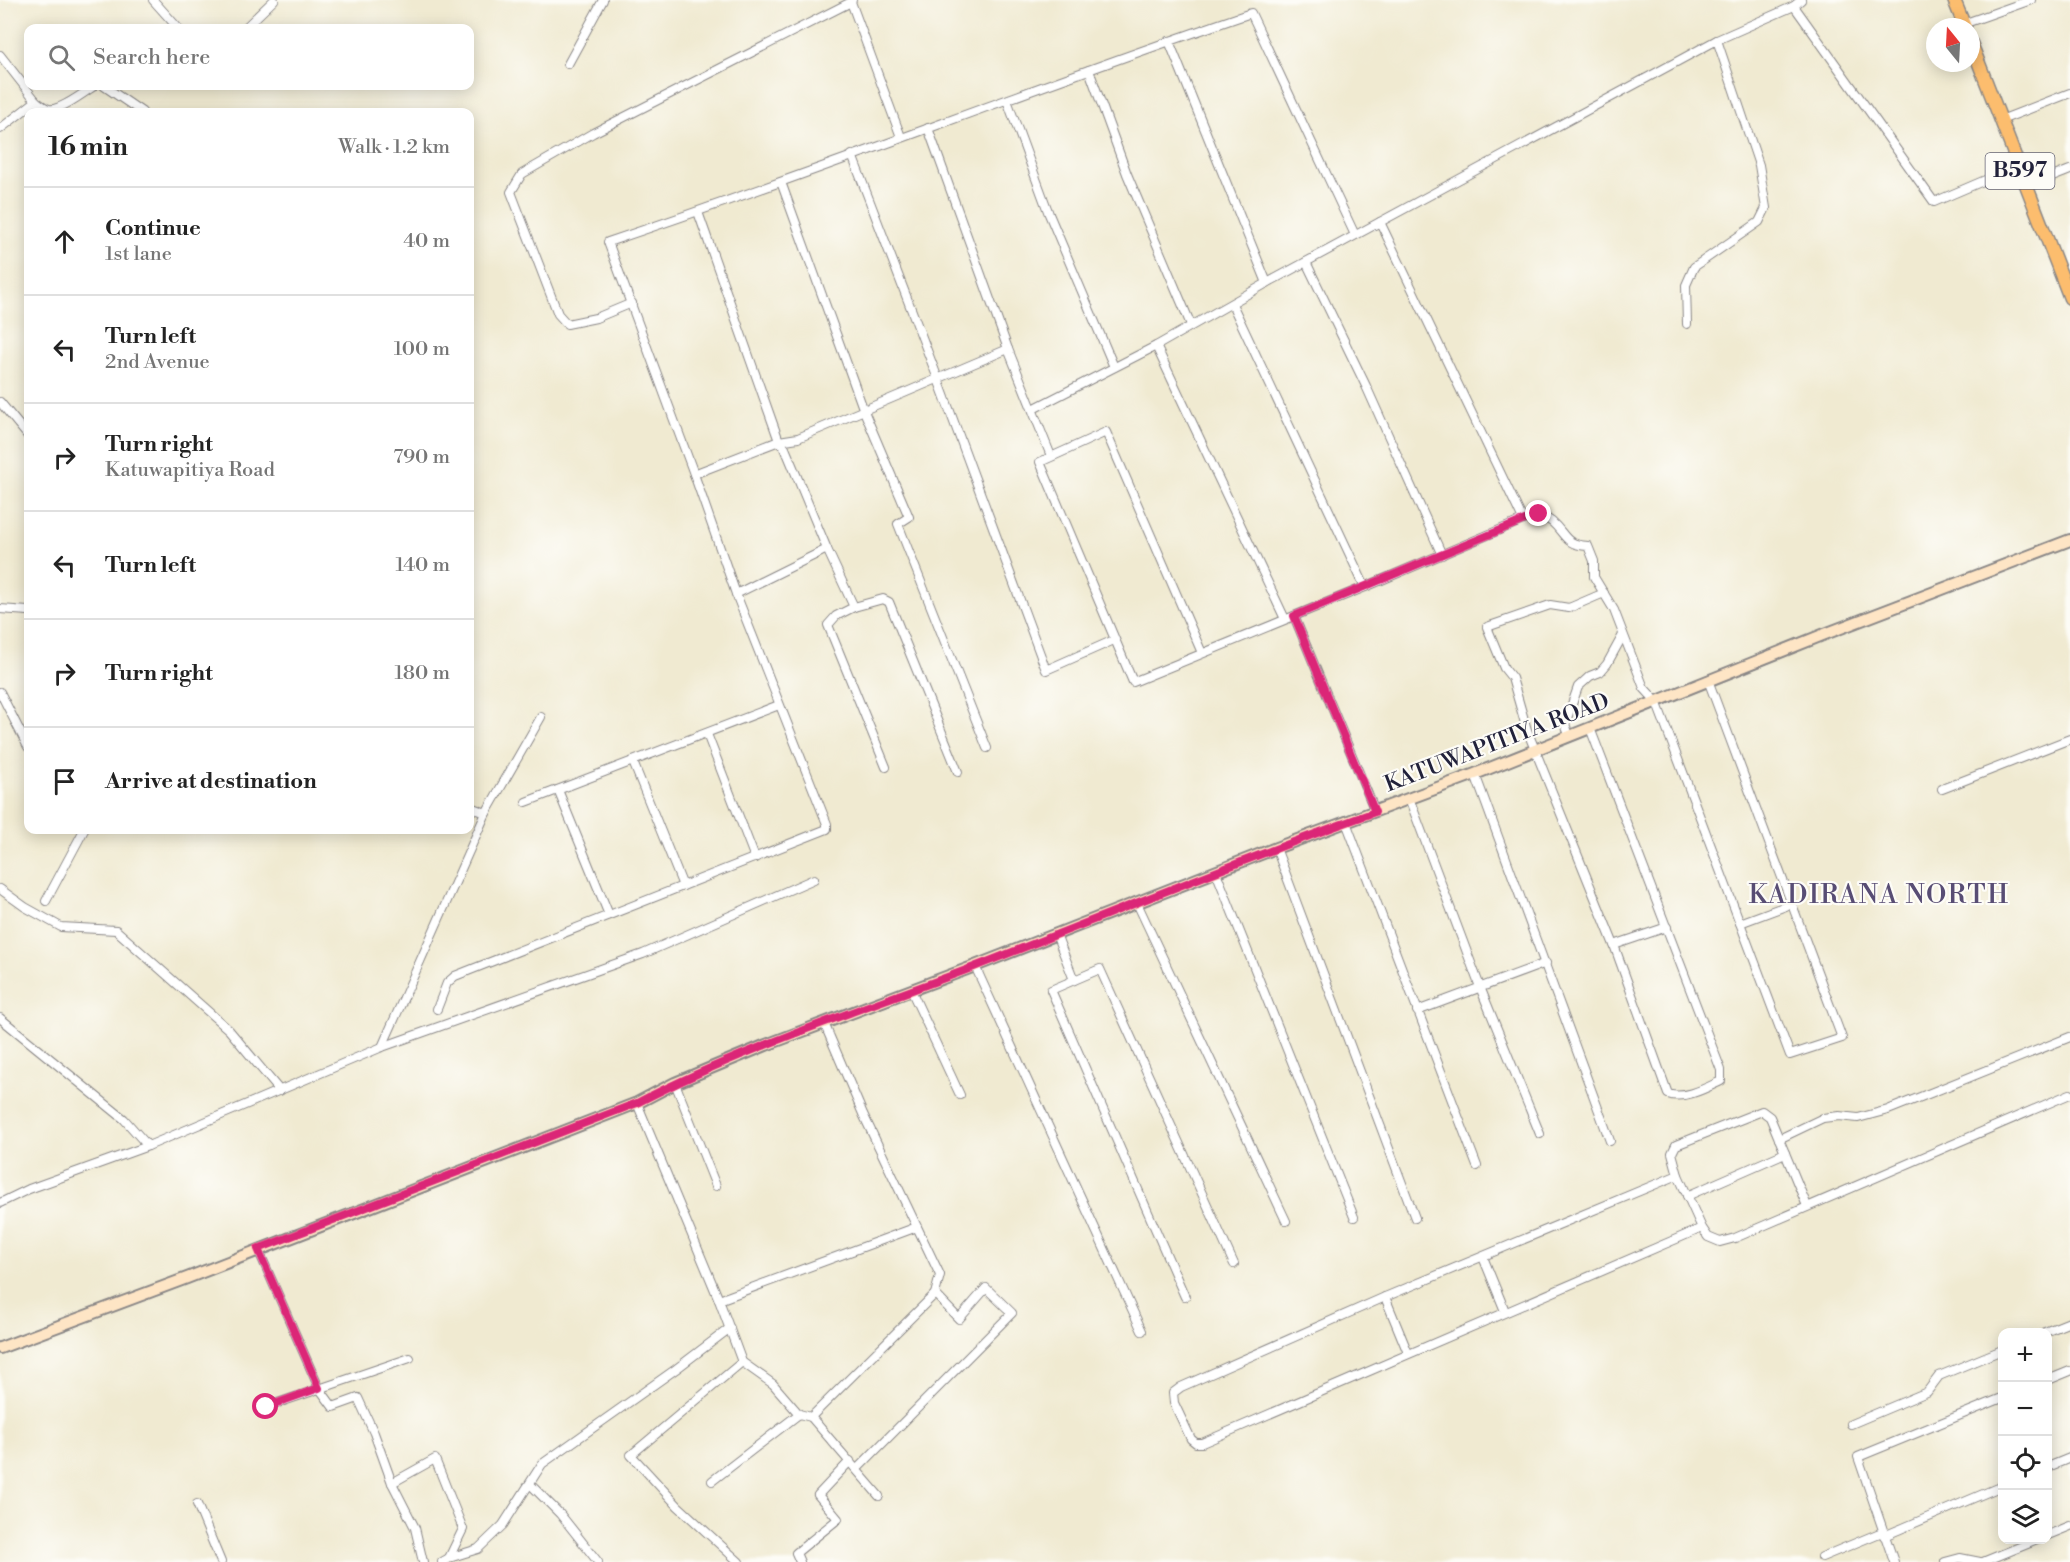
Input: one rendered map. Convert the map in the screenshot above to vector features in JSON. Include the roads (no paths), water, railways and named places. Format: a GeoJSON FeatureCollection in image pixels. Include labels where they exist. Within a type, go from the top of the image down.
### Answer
{"type":"FeatureCollection","features":[{"type":"Feature","properties":{"kind":"main road"},"geometry":{"type":"LineString","coordinates":[[1954,0],[1961,18]]}},
{"type":"Feature","properties":{"kind":"main road","name":"B597"},"geometry":{"type":"LineString","coordinates":[[1980,67],[2070,298]]}},
{"type":"Feature","properties":{"kind":"street"},"geometry":{"type":"LineString","coordinates":[[153,0],[174,24]]}},
{"type":"Feature","properties":{"kind":"street"},"geometry":{"type":"LineString","coordinates":[[248,24],[263,3],[274,0]]}},
{"type":"Feature","properties":{"kind":"street"},"geometry":{"type":"LineString","coordinates":[[568,64],[603,0]]}},
{"type":"Feature","properties":{"kind":"street"},"geometry":{"type":"LineString","coordinates":[[1032,409],[1156,346],[1355,235],[1717,40],[1794,6],[1801,0]]}},
{"type":"Feature","properties":{"kind":"street"},"geometry":{"type":"LineString","coordinates":[[1980,20],[2031,0]]}},
{"type":"Feature","properties":{"kind":"street"},"geometry":{"type":"LineString","coordinates":[[632,303],[596,318],[567,324],[558,314],[511,192],[522,174],[593,133],[852,1],[901,137]]}},
{"type":"Feature","properties":{"kind":"street"},"geometry":{"type":"LineString","coordinates":[[1794,6],[1934,201],[2018,166]]}},
{"type":"Feature","properties":{"kind":"street"},"geometry":{"type":"LineString","coordinates":[[437,1009],[447,983],[455,976],[827,829],[827,824],[736,594],[608,242],[698,212],[901,137],[1251,13],[1355,235]]}},
{"type":"Feature","properties":{"kind":"street"},"geometry":{"type":"LineString","coordinates":[[1687,324],[1686,285],[1694,267],[1759,222],[1766,208],[1759,165],[1717,40]]}},
{"type":"Feature","properties":{"kind":"street"},"geometry":{"type":"LineString","coordinates":[[1169,41],[1267,283]]}},
{"type":"Feature","properties":{"kind":"street"},"geometry":{"type":"LineString","coordinates":[[0,55],[24,86]]}},
{"type":"Feature","properties":{"kind":"street"},"geometry":{"type":"LineString","coordinates":[[1089,70],[1127,174],[1191,326]]}},
{"type":"Feature","properties":{"kind":"street"},"geometry":{"type":"LineString","coordinates":[[27,90],[36,101],[46,108]]}},
{"type":"Feature","properties":{"kind":"street"},"geometry":{"type":"LineString","coordinates":[[57,108],[88,90]]}},
{"type":"Feature","properties":{"kind":"street"},"geometry":{"type":"LineString","coordinates":[[110,90],[136,108]]}},
{"type":"Feature","properties":{"kind":"street"},"geometry":{"type":"LineString","coordinates":[[2001,120],[2070,93]]}},
{"type":"Feature","properties":{"kind":"street"},"geometry":{"type":"LineString","coordinates":[[1007,100],[1049,214],[1114,367]]}},
{"type":"Feature","properties":{"kind":"street"},"geometry":{"type":"LineString","coordinates":[[27,108],[36,101]]}},
{"type":"Feature","properties":{"kind":"street"},"geometry":{"type":"LineString","coordinates":[[0,129],[24,110]]}},
{"type":"Feature","properties":{"kind":"street"},"geometry":{"type":"LineString","coordinates":[[928,128],[1008,349],[1052,456]]}},
{"type":"Feature","properties":{"kind":"street"},"geometry":{"type":"LineString","coordinates":[[852,155],[1046,670],[1114,640]]}},
{"type":"Feature","properties":{"kind":"street"},"geometry":{"type":"LineString","coordinates":[[2027,187],[2070,170]]}},
{"type":"Feature","properties":{"kind":"street"},"geometry":{"type":"LineString","coordinates":[[781,182],[864,411],[909,517],[898,524],[987,748]]}},
{"type":"Feature","properties":{"kind":"street"},"geometry":{"type":"LineString","coordinates":[[698,212],[779,441],[785,448],[854,607]]}},
{"type":"Feature","properties":{"kind":"street"},"geometry":{"type":"LineString","coordinates":[[1380,222],[1523,520]]}},
{"type":"Feature","properties":{"kind":"street"},"geometry":{"type":"LineString","coordinates":[[1306,262],[1366,386],[1442,555]]}},
{"type":"Feature","properties":{"kind":"street"},"geometry":{"type":"LineString","coordinates":[[1232,304],[1365,587]]}},
{"type":"Feature","properties":{"kind":"street"},"geometry":{"type":"LineString","coordinates":[[1156,346],[1285,619]]}},
{"type":"Feature","properties":{"kind":"street"},"geometry":{"type":"LineString","coordinates":[[694,474],[779,441],[798,438],[1008,349]]}},
{"type":"Feature","properties":{"kind":"street"},"geometry":{"type":"LineString","coordinates":[[0,402],[24,431]]}},
{"type":"Feature","properties":{"kind":"street"},"geometry":{"type":"LineString","coordinates":[[1202,653],[1106,432],[1040,462],[1133,682],[1539,514],[1552,522],[1563,537],[1588,546],[1594,561],[1594,577],[1614,610],[1644,688],[1656,701],[1790,1055],[1842,1038],[1708,680]]}},
{"type":"Feature","properties":{"kind":"street","name":"KATUWAPITIYA ROAD"},"geometry":{"type":"LineString","coordinates":[[0,1348],[637,1103],[675,1083],[824,1023],[1276,848],[1475,774],[1708,680],[2070,540]]}},
{"type":"Feature","properties":{"kind":"street"},"geometry":{"type":"LineString","coordinates":[[736,594],[827,549]]}},
{"type":"Feature","properties":{"kind":"street"},"geometry":{"type":"LineString","coordinates":[[1590,728],[1722,1076],[1721,1081],[1675,1097],[1668,1094],[1614,945],[1527,730],[1512,678],[1504,668],[1487,627],[1550,605],[1569,608],[1604,593]]}},
{"type":"Feature","properties":{"kind":"street"},"geometry":{"type":"LineString","coordinates":[[886,767],[828,625],[836,616],[854,607],[883,599],[889,602],[958,772]]}},
{"type":"Feature","properties":{"kind":"street"},"geometry":{"type":"LineString","coordinates":[[0,609],[24,611]]}},
{"type":"Feature","properties":{"kind":"street"},"geometry":{"type":"LineString","coordinates":[[1294,616],[1375,812]]}},
{"type":"Feature","properties":{"kind":"street"},"geometry":{"type":"LineString","coordinates":[[1569,735],[1565,724],[1578,687],[1590,676],[1600,672],[1607,664],[1623,635]]}},
{"type":"Feature","properties":{"kind":"street"},"geometry":{"type":"LineString","coordinates":[[0,692],[24,739]]}},
{"type":"Feature","properties":{"kind":"street"},"geometry":{"type":"LineString","coordinates":[[526,802],[779,705]]}},
{"type":"Feature","properties":{"kind":"street"},"geometry":{"type":"LineString","coordinates":[[382,1047],[486,813],[541,717]]}},
{"type":"Feature","properties":{"kind":"street"},"geometry":{"type":"LineString","coordinates":[[707,734],[755,858]]}},
{"type":"Feature","properties":{"kind":"street"},"geometry":{"type":"LineString","coordinates":[[1942,789],[2070,739]]}},
{"type":"Feature","properties":{"kind":"street"},"geometry":{"type":"LineString","coordinates":[[633,762],[683,886]]}},
{"type":"Feature","properties":{"kind":"street"},"geometry":{"type":"LineString","coordinates":[[1475,774],[1610,1141]]}},
{"type":"Feature","properties":{"kind":"street"},"geometry":{"type":"LineString","coordinates":[[558,790],[609,915]]}},
{"type":"Feature","properties":{"kind":"street"},"geometry":{"type":"LineString","coordinates":[[1409,798],[1480,987],[1540,1134]]}},
{"type":"Feature","properties":{"kind":"street"},"geometry":{"type":"LineString","coordinates":[[474,808],[486,813]]}},
{"type":"Feature","properties":{"kind":"street"},"geometry":{"type":"LineString","coordinates":[[1346,822],[1477,1166]]}},
{"type":"Feature","properties":{"kind":"street"},"geometry":{"type":"LineString","coordinates":[[46,901],[82,834]]}},
{"type":"Feature","properties":{"kind":"street"},"geometry":{"type":"LineString","coordinates":[[1276,848],[1415,1218]]}},
{"type":"Feature","properties":{"kind":"street"},"geometry":{"type":"LineString","coordinates":[[1216,872],[1354,1217]]}},
{"type":"Feature","properties":{"kind":"street"},"geometry":{"type":"LineString","coordinates":[[0,1203],[29,1189],[148,1146],[382,1047],[644,954],[814,879]]}},
{"type":"Feature","properties":{"kind":"street"},"geometry":{"type":"LineString","coordinates":[[0,889],[24,907],[61,927],[116,930],[229,1030],[280,1091]]}},
{"type":"Feature","properties":{"kind":"street"},"geometry":{"type":"LineString","coordinates":[[1137,903],[1286,1221]]}},
{"type":"Feature","properties":{"kind":"street"},"geometry":{"type":"LineString","coordinates":[[1740,923],[1791,904]]}},
{"type":"Feature","properties":{"kind":"street"},"geometry":{"type":"LineString","coordinates":[[1614,945],[1667,927]]}},
{"type":"Feature","properties":{"kind":"street"},"geometry":{"type":"LineString","coordinates":[[1056,934],[1074,980]]}},
{"type":"Feature","properties":{"kind":"street"},"geometry":{"type":"LineString","coordinates":[[1417,1011],[1546,963]]}},
{"type":"Feature","properties":{"kind":"street"},"geometry":{"type":"LineString","coordinates":[[975,966],[1142,1331]]}},
{"type":"Feature","properties":{"kind":"street"},"geometry":{"type":"LineString","coordinates":[[1185,1297],[1051,990],[1100,969],[1234,1264]]}},
{"type":"Feature","properties":{"kind":"street"},"geometry":{"type":"LineString","coordinates":[[911,990],[960,1095]]}},
{"type":"Feature","properties":{"kind":"street"},"geometry":{"type":"LineString","coordinates":[[0,1018],[124,1119],[148,1146]]}},
{"type":"Feature","properties":{"kind":"street"},"geometry":{"type":"LineString","coordinates":[[811,1417],[935,1294],[940,1275],[863,1114],[824,1023]]}},
{"type":"Feature","properties":{"kind":"street"},"geometry":{"type":"LineString","coordinates":[[1779,1139],[1823,1118],[1839,1116],[1858,1118],[1888,1110],[2070,1037]]}},
{"type":"Feature","properties":{"kind":"street"},"geometry":{"type":"LineString","coordinates":[[675,1083],[716,1186]]}},
{"type":"Feature","properties":{"kind":"street"},"geometry":{"type":"LineString","coordinates":[[1808,1206],[1770,1117],[1765,1112],[1758,1112],[1676,1145],[1672,1153],[1678,1175],[1702,1228],[1708,1237],[1719,1242],[1735,1238],[2070,1094]]}},
{"type":"Feature","properties":{"kind":"street"},"geometry":{"type":"LineString","coordinates":[[637,1103],[719,1300],[742,1362],[774,1384],[800,1414],[811,1417],[879,1496]]}},
{"type":"Feature","properties":{"kind":"street"},"geometry":{"type":"LineString","coordinates":[[1687,1196],[1785,1153]]}},
{"type":"Feature","properties":{"kind":"street"},"geometry":{"type":"LineString","coordinates":[[1678,1175],[1385,1297],[1181,1387],[1173,1393],[1173,1403],[1191,1439],[1196,1443],[1202,1443],[1702,1228]]}},
{"type":"Feature","properties":{"kind":"street"},"geometry":{"type":"LineString","coordinates":[[719,1300],[917,1227]]}},
{"type":"Feature","properties":{"kind":"street"},"geometry":{"type":"LineString","coordinates":[[258,1249],[319,1388],[333,1407],[358,1398],[374,1433],[392,1483],[415,1528],[423,1562]]}},
{"type":"Feature","properties":{"kind":"street"},"geometry":{"type":"LineString","coordinates":[[1483,1257],[1505,1311]]}},
{"type":"Feature","properties":{"kind":"street"},"geometry":{"type":"LineString","coordinates":[[857,1469],[1012,1313],[986,1288],[959,1319],[935,1294]]}},
{"type":"Feature","properties":{"kind":"street"},"geometry":{"type":"LineString","coordinates":[[1385,1297],[1408,1353]]}},
{"type":"Feature","properties":{"kind":"street"},"geometry":{"type":"LineString","coordinates":[[2052,1329],[2070,1322]]}},
{"type":"Feature","properties":{"kind":"street"},"geometry":{"type":"LineString","coordinates":[[445,1560],[478,1550],[503,1525],[542,1464],[676,1370],[730,1328]]}},
{"type":"Feature","properties":{"kind":"street"},"geometry":{"type":"LineString","coordinates":[[1851,1424],[1927,1392],[1939,1376],[1998,1352]]}},
{"type":"Feature","properties":{"kind":"street"},"geometry":{"type":"LineString","coordinates":[[266,1407],[410,1358]]}},
{"type":"Feature","properties":{"kind":"street"},"geometry":{"type":"LineString","coordinates":[[739,1562],[678,1506],[631,1455],[742,1362]]}},
{"type":"Feature","properties":{"kind":"street"},"geometry":{"type":"LineString","coordinates":[[2052,1378],[2070,1371]]}},
{"type":"Feature","properties":{"kind":"street"},"geometry":{"type":"LineString","coordinates":[[1894,1562],[1858,1457],[1998,1400]]}},
{"type":"Feature","properties":{"kind":"street"},"geometry":{"type":"LineString","coordinates":[[712,1481],[800,1414]]}},
{"type":"Feature","properties":{"kind":"street"},"geometry":{"type":"LineString","coordinates":[[2052,1465],[2070,1458]]}},
{"type":"Feature","properties":{"kind":"street"},"geometry":{"type":"LineString","coordinates":[[392,1483],[435,1459],[463,1529],[445,1560]]}},
{"type":"Feature","properties":{"kind":"street"},"geometry":{"type":"LineString","coordinates":[[800,1562],[796,1553],[838,1520],[818,1495],[850,1461]]}},
{"type":"Feature","properties":{"kind":"street"},"geometry":{"type":"LineString","coordinates":[[531,1484],[560,1514],[598,1562]]}},
{"type":"Feature","properties":{"kind":"street"},"geometry":{"type":"LineString","coordinates":[[1822,1557],[1998,1488]]}},
{"type":"Feature","properties":{"kind":"street"},"geometry":{"type":"LineString","coordinates":[[197,1504],[221,1562]]}},
{"type":"Feature","properties":{"kind":"street"},"geometry":{"type":"LineString","coordinates":[[2052,1533],[2070,1526]]}},
{"type":"Feature","properties":{"kind":"street"},"geometry":{"type":"LineString","coordinates":[[1945,1562],[1960,1558],[1981,1562],[2025,1544]]}},
{"type":"Feature","properties":{"kind":"district","name":"KADIRANA NORTH"},"geometry":{"type":"Point","coordinates":[1879,895]}}]}
